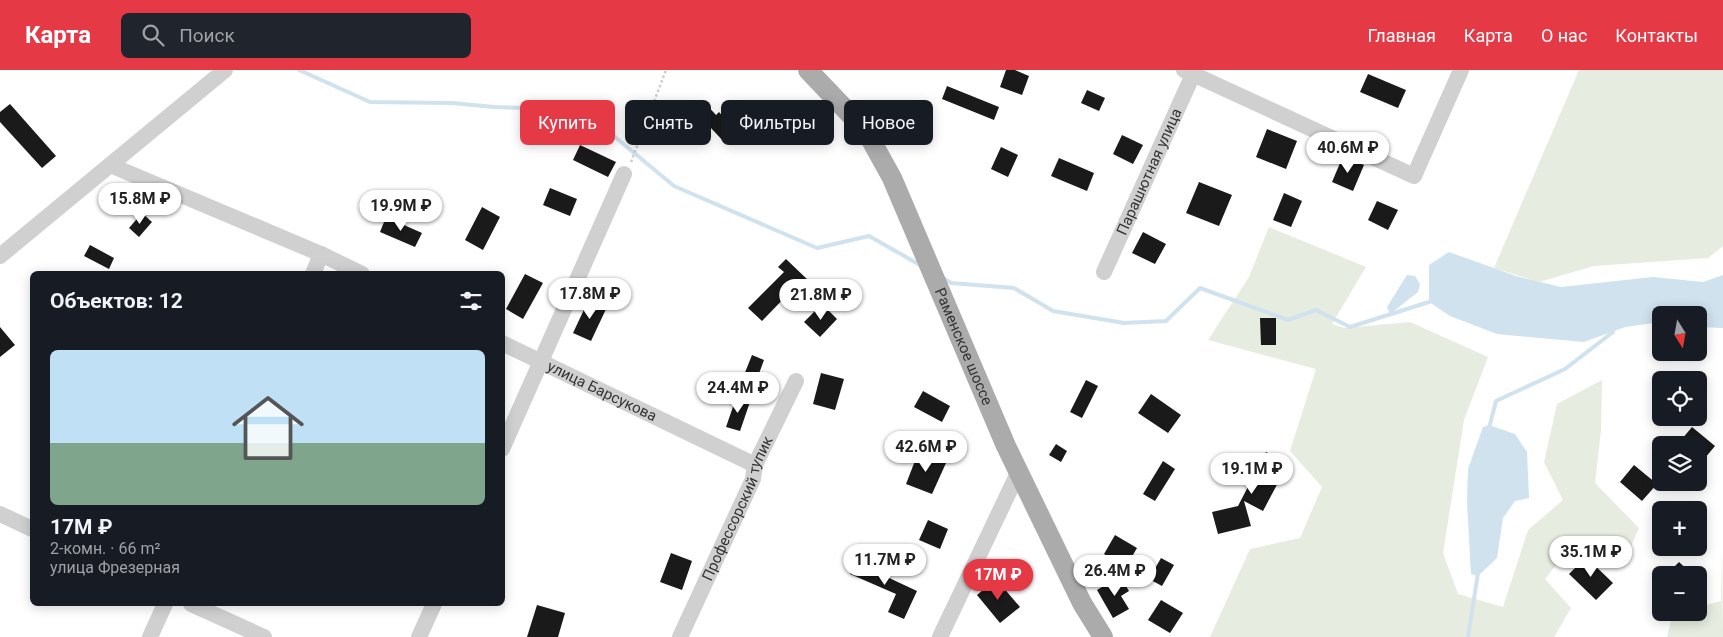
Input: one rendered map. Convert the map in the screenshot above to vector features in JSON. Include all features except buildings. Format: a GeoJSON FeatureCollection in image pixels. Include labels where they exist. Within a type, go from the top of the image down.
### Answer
{"type":"FeatureCollection","features":[{"type":"Feature","properties":{"kind":"main road","name":"Раменское шоссе"},"geometry":{"type":"LineString","coordinates":[[808,70],[866,131],[892,178],[935,282],[1019,471],[1072,583],[1103,637]]}},
{"type":"Feature","properties":{"kind":"street"},"geometry":{"type":"LineString","coordinates":[[0,256],[225,70]]}},
{"type":"Feature","properties":{"kind":"street"},"geometry":{"type":"LineString","coordinates":[[1191,71],[1414,176],[1461,70]]}},
{"type":"Feature","properties":{"kind":"street","name":"Парашютная улица"},"geometry":{"type":"LineString","coordinates":[[1104,272],[1191,71]]}},
{"type":"Feature","properties":{"kind":"street"},"geometry":{"type":"LineString","coordinates":[[110,165],[321,254],[356,271]]}},
{"type":"Feature","properties":{"kind":"street"},"geometry":{"type":"LineString","coordinates":[[505,442],[624,174]]}},
{"type":"Feature","properties":{"kind":"street"},"geometry":{"type":"LineString","coordinates":[[313,271],[321,254]]}},
{"type":"Feature","properties":{"kind":"street","name":"улица Барсукова"},"geometry":{"type":"LineString","coordinates":[[505,344],[755,465]]}},
{"type":"Feature","properties":{"kind":"street","name":"Профессорский тупик"},"geometry":{"type":"LineString","coordinates":[[680,637],[753,479],[755,465],[796,381]]}},
{"type":"Feature","properties":{"kind":"street"},"geometry":{"type":"LineString","coordinates":[[940,637],[1019,471]]}},
{"type":"Feature","properties":{"kind":"street"},"geometry":{"type":"LineString","coordinates":[[0,514],[30,529]]}},
{"type":"Feature","properties":{"kind":"street"},"geometry":{"type":"LineString","coordinates":[[1072,583],[1092,564]]}},
{"type":"Feature","properties":{"kind":"street"},"geometry":{"type":"LineString","coordinates":[[150,637],[164,606]]}},
{"type":"Feature","properties":{"kind":"street"},"geometry":{"type":"LineString","coordinates":[[195,606],[264,637]]}},
{"type":"Feature","properties":{"kind":"street"},"geometry":{"type":"LineString","coordinates":[[419,637],[433,606]]}},
{"type":"Feature","properties":{"kind":"path"},"geometry":{"type":"LineString","coordinates":[[624,174],[635,154],[666,70]]}},
{"type":"Feature","properties":{"kind":"shaded area"},"geometry":{"type":"Polygon","coordinates":[[[1579,70],[1723,70],[1723,246],[1708,258],[1594,266],[1539,282],[1494,268],[1579,70]]]}},
{"type":"Feature","properties":{"kind":"shaded area"},"geometry":{"type":"Polygon","coordinates":[[[1269,227],[1366,267],[1332,324],[1344,328],[1410,322],[1488,357],[1464,420],[1443,553],[1458,594],[1503,607],[1528,530],[1563,500],[1544,462],[1557,404],[1602,380],[1601,431],[1595,483],[1639,528],[1622,566],[1577,539],[1545,579],[1571,608],[1554,637],[1210,637],[1250,549],[1300,538],[1322,487],[1290,451],[1316,369],[1208,340],[1249,277],[1269,227]]]}},
{"type":"Feature","properties":{"kind":"shaded area"},"geometry":{"type":"Polygon","coordinates":[[[1722,549],[1723,637],[1667,637],[1671,621],[1707,621],[1707,605],[1721,601],[1722,549]]]}},
{"type":"Feature","properties":{"kind":"water"},"geometry":{"type":"Polygon","coordinates":[[[1449,252],[1516,276],[1561,287],[1653,277],[1703,282],[1723,275],[1723,328],[1708,327],[1708,306],[1652,306],[1652,323],[1625,327],[1584,342],[1497,334],[1450,316],[1429,302],[1429,265],[1449,252]]]}},
{"type":"Feature","properties":{"kind":"water"},"geometry":{"type":"Polygon","coordinates":[[[1407,275],[1415,276],[1420,284],[1418,292],[1390,314],[1387,307],[1407,275]]]}},
{"type":"Feature","properties":{"kind":"water"},"geometry":{"type":"Polygon","coordinates":[[[1489,425],[1515,434],[1527,452],[1529,498],[1515,501],[1503,518],[1497,558],[1478,576],[1471,574],[1467,502],[1468,469],[1483,427],[1489,425]]]}},
{"type":"Feature","properties":{"kind":"waterway"},"geometry":{"type":"LineString","coordinates":[[299,70],[370,102],[452,103],[494,107],[561,109],[609,132],[674,186],[817,248],[869,236],[920,265]]}},
{"type":"Feature","properties":{"kind":"waterway"},"geometry":{"type":"LineString","coordinates":[[943,278],[951,283],[1014,288],[1053,311],[1124,323],[1166,321],[1200,288],[1288,320],[1316,310],[1350,327],[1429,302]]}},
{"type":"Feature","properties":{"kind":"waterway"},"geometry":{"type":"LineString","coordinates":[[1489,428],[1496,401],[1565,369],[1613,332]]}},
{"type":"Feature","properties":{"kind":"waterway"},"geometry":{"type":"LineString","coordinates":[[1468,637],[1478,573]]}}]}
